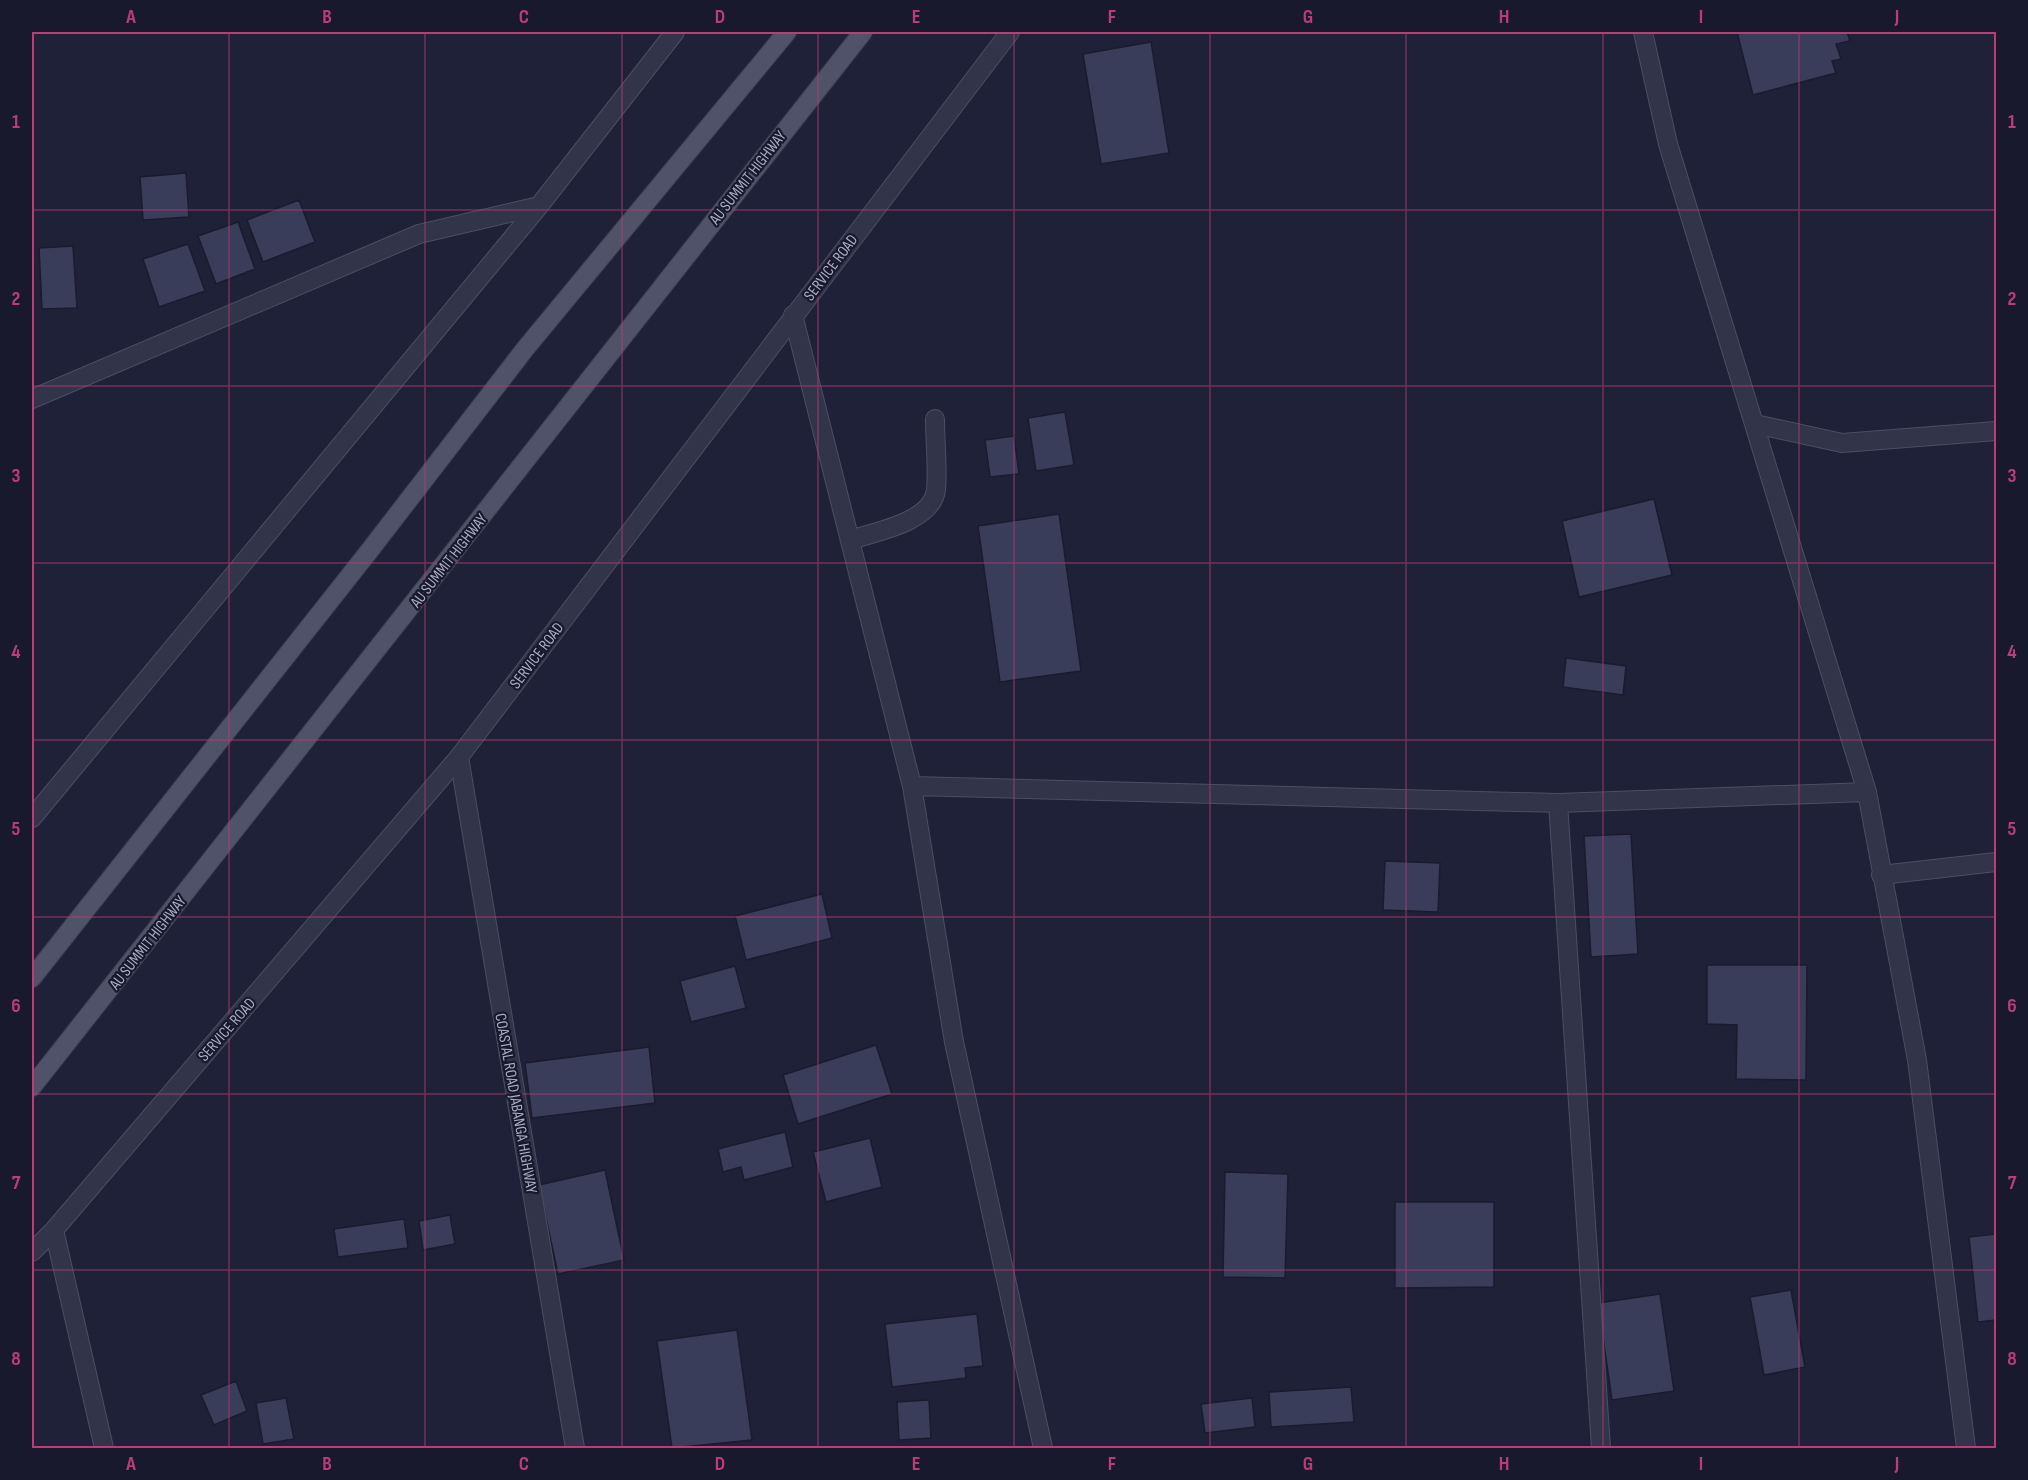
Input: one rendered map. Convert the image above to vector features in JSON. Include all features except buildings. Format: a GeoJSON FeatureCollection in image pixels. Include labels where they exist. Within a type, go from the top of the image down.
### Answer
{"type":"FeatureCollection","features":[{"type":"Feature","properties":{"kind":"main road"},"geometry":{"type":"LineString","coordinates":[[32,978],[363,560],[525,349],[787,32]]}},
{"type":"Feature","properties":{"kind":"main road","name":"AU SUMMIT HIGHWAY"},"geometry":{"type":"LineString","coordinates":[[32,1087],[862,32]]}},
{"type":"Feature","properties":{"kind":"street"},"geometry":{"type":"LineString","coordinates":[[32,818],[539,206],[675,32]]}},
{"type":"Feature","properties":{"kind":"street","name":"SERVICE ROAD"},"geometry":{"type":"LineString","coordinates":[[32,1252],[54,1230],[459,757],[1010,32]]}},
{"type":"Feature","properties":{"kind":"street"},"geometry":{"type":"LineString","coordinates":[[1643,32],[1668,144],[1867,792],[1917,1060],[1966,1449]]}},
{"type":"Feature","properties":{"kind":"street"},"geometry":{"type":"LineString","coordinates":[[32,399],[419,234],[539,206]]}},
{"type":"Feature","properties":{"kind":"street"},"geometry":{"type":"LineString","coordinates":[[793,315],[912,786],[954,1042],[1043,1449]]}},
{"type":"Feature","properties":{"kind":"street"},"geometry":{"type":"LineString","coordinates":[[850,540],[904,524],[926,510],[936,493],[935,420]]}},
{"type":"Feature","properties":{"kind":"street"},"geometry":{"type":"LineString","coordinates":[[1755,424],[1842,443],[1996,431]]}},
{"type":"Feature","properties":{"kind":"street","name":"COASTAL ROAD JABANGA HIGHWAY"},"geometry":{"type":"LineString","coordinates":[[459,757],[575,1449]]}},
{"type":"Feature","properties":{"kind":"street"},"geometry":{"type":"LineString","coordinates":[[912,786],[1558,803],[1867,792]]}},
{"type":"Feature","properties":{"kind":"street"},"geometry":{"type":"LineString","coordinates":[[1558,803],[1601,1449]]}},
{"type":"Feature","properties":{"kind":"street"},"geometry":{"type":"LineString","coordinates":[[1881,875],[1996,862]]}},
{"type":"Feature","properties":{"kind":"street"},"geometry":{"type":"LineString","coordinates":[[54,1230],[104,1449]]}}]}
